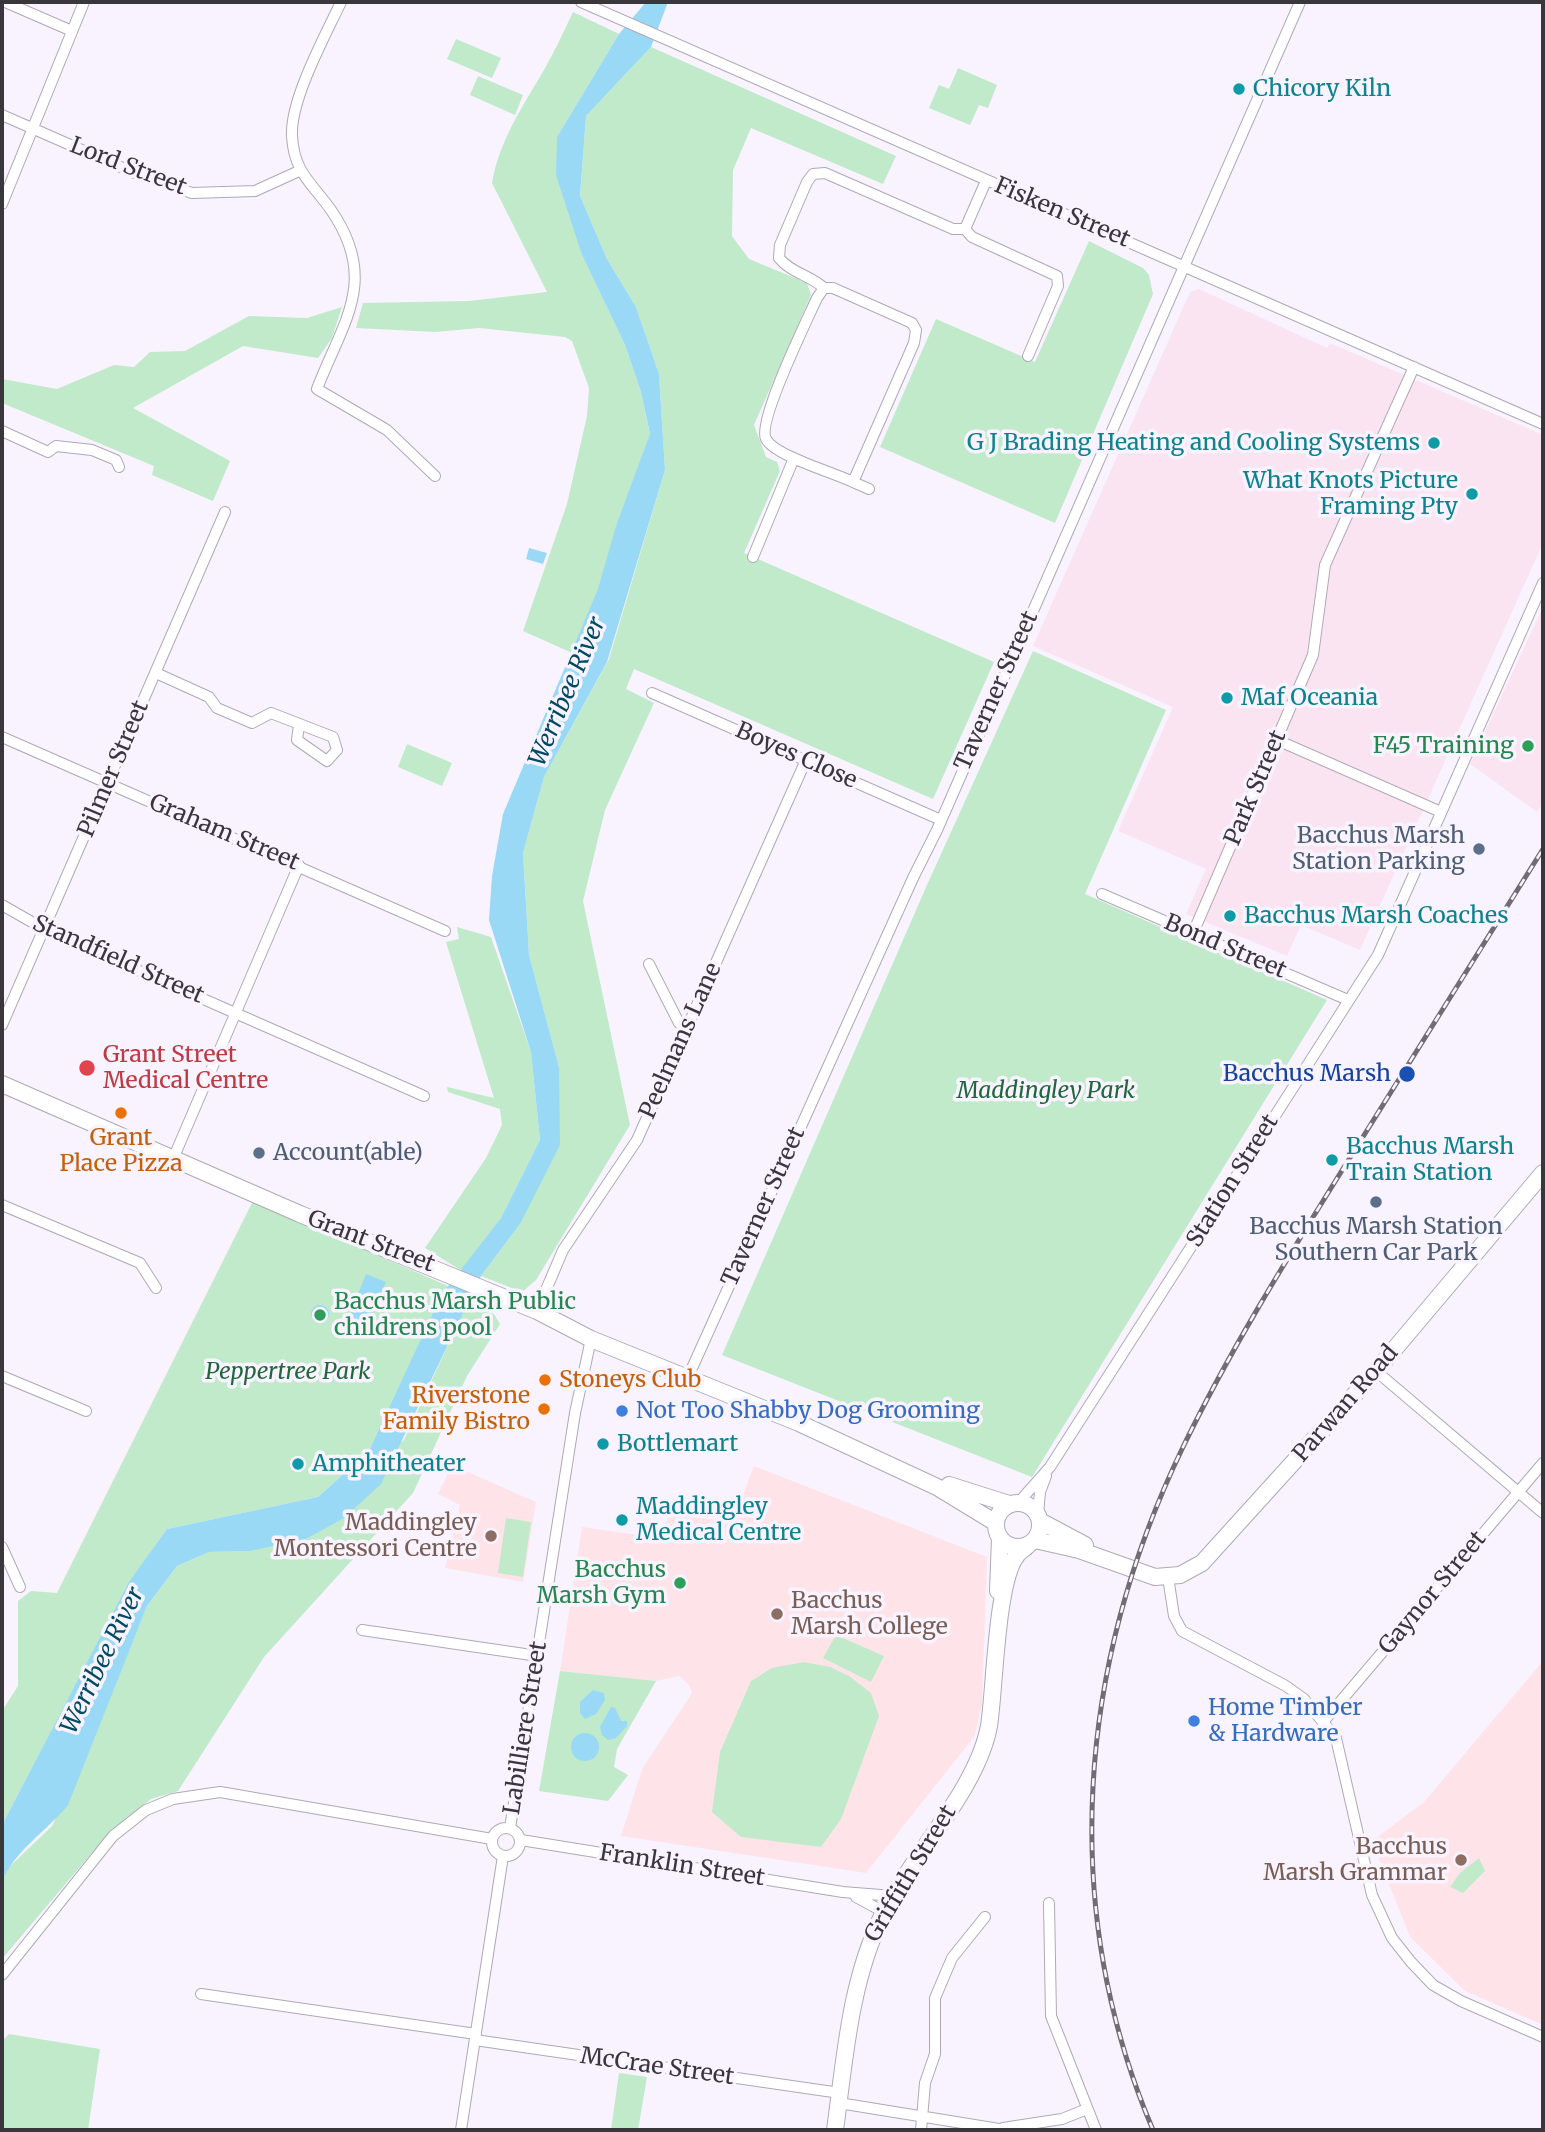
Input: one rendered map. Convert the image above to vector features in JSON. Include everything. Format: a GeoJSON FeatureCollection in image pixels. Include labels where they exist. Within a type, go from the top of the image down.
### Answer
{"type":"FeatureCollection","features":[{"type":"Feature","properties":{"kind":"main road","name":"Grant Street"},"geometry":{"type":"LineString","coordinates":[[2,1084],[300,1214],[537,1311],[590,1339],[688,1377],[894,1466],[974,1508],[998,1531]]}},
{"type":"Feature","properties":{"kind":"main road","name":"Parwan Road"},"geometry":{"type":"LineString","coordinates":[[1168,1577],[1192,1569],[1213,1554],[1376,1371],[1543,1172]]}},
{"type":"Feature","properties":{"kind":"main road","name":"Grant Street"},"geometry":{"type":"LineString","coordinates":[[894,1466],[1014,1503]]}},
{"type":"Feature","properties":{"kind":"main road"},"geometry":{"type":"LineString","coordinates":[[1118,1563],[1032,1542],[1013,1547],[998,1531],[999,1513],[1014,1503],[1030,1506],[1039,1518],[1118,1563],[1150,1576],[1168,1577]]}},
{"type":"Feature","properties":{"kind":"main road"},"geometry":{"type":"LineString","coordinates":[[1032,1542],[1039,1518]]}},
{"type":"Feature","properties":{"kind":"main road","name":"Griffith Street"},"geometry":{"type":"LineString","coordinates":[[991,1706],[998,1531]]}},
{"type":"Feature","properties":{"kind":"main road","name":"Griffith Street"},"geometry":{"type":"LineString","coordinates":[[835,2130],[856,1986],[867,1948],[892,1896],[971,1774],[984,1744],[1007,1581],[1016,1556],[1032,1542]]}},
{"type":"Feature","properties":{"kind":"street"},"geometry":{"type":"LineString","coordinates":[[5,2],[72,31]]}},
{"type":"Feature","properties":{"kind":"street"},"geometry":{"type":"LineString","coordinates":[[2,204],[84,2]]}},
{"type":"Feature","properties":{"kind":"street"},"geometry":{"type":"LineString","coordinates":[[341,2],[301,91],[292,135],[299,172],[331,211],[342,230],[355,287],[342,336],[317,389],[387,430],[435,476]]}},
{"type":"Feature","properties":{"kind":"street","name":"Fisken Street"},"geometry":{"type":"LineString","coordinates":[[581,2],[1543,424]]}},
{"type":"Feature","properties":{"kind":"street","name":"Taverner Street"},"geometry":{"type":"LineString","coordinates":[[688,1377],[941,820],[1300,2]]}},
{"type":"Feature","properties":{"kind":"street","name":"Lord Street"},"geometry":{"type":"LineString","coordinates":[[2,116],[32,131],[192,193],[255,191],[299,172]]}},
{"type":"Feature","properties":{"kind":"street"},"geometry":{"type":"LineString","coordinates":[[853,482],[914,343],[916,330],[909,321],[833,288],[824,288],[814,279],[787,268],[779,258],[780,245],[813,174],[830,175],[953,229],[965,229],[972,237],[1057,276],[1058,286],[1028,356]]}},
{"type":"Feature","properties":{"kind":"street"},"geometry":{"type":"LineString","coordinates":[[965,229],[986,181]]}},
{"type":"Feature","properties":{"kind":"street"},"geometry":{"type":"LineString","coordinates":[[824,288],[817,298],[765,417],[766,439],[776,449],[794,458],[869,489]]}},
{"type":"Feature","properties":{"kind":"street","name":"Park Street"},"geometry":{"type":"LineString","coordinates":[[1193,933],[1313,655],[1325,565],[1414,367]]}},
{"type":"Feature","properties":{"kind":"street"},"geometry":{"type":"LineString","coordinates":[[2,431],[48,452],[56,446],[92,450],[116,460],[118,467]]}},
{"type":"Feature","properties":{"kind":"street"},"geometry":{"type":"LineString","coordinates":[[752,557],[794,458]]}},
{"type":"Feature","properties":{"kind":"street","name":"Pilmer Street"},"geometry":{"type":"LineString","coordinates":[[2,1025],[225,512]]}},
{"type":"Feature","properties":{"kind":"street","name":"Station Street"},"geometry":{"type":"LineString","coordinates":[[1039,1518],[1040,1492],[1050,1467],[1378,955],[1543,583]]}},
{"type":"Feature","properties":{"kind":"street"},"geometry":{"type":"LineString","coordinates":[[156,673],[209,697],[217,708],[252,723],[271,713],[299,725]]}},
{"type":"Feature","properties":{"kind":"street","name":"Boyes Close"},"geometry":{"type":"LineString","coordinates":[[652,693],[941,820]]}},
{"type":"Feature","properties":{"kind":"street","name":"Graham Street"},"geometry":{"type":"LineString","coordinates":[[2,737],[445,930]]}},
{"type":"Feature","properties":{"kind":"street"},"geometry":{"type":"LineString","coordinates":[[1277,740],[1441,812]]}},
{"type":"Feature","properties":{"kind":"street","name":"Peelmans Lane"},"geometry":{"type":"LineString","coordinates":[[537,1311],[563,1250],[637,1140],[806,760]]}},
{"type":"Feature","properties":{"kind":"street"},"geometry":{"type":"LineString","coordinates":[[173,1159],[299,865]]}},
{"type":"Feature","properties":{"kind":"street","name":"Bond Street"},"geometry":{"type":"LineString","coordinates":[[1102,894],[1348,1000]]}},
{"type":"Feature","properties":{"kind":"street","name":"Standfield Street"},"geometry":{"type":"LineString","coordinates":[[2,905],[44,929],[424,1096]]}},
{"type":"Feature","properties":{"kind":"street"},"geometry":{"type":"LineString","coordinates":[[649,964],[679,1023],[687,1028]]}},
{"type":"Feature","properties":{"kind":"street"},"geometry":{"type":"LineString","coordinates":[[2,1205],[140,1263],[156,1288]]}},
{"type":"Feature","properties":{"kind":"street","name":"Labilliere Street"},"geometry":{"type":"LineString","coordinates":[[510,1828],[578,1394],[590,1339]]}},
{"type":"Feature","properties":{"kind":"street"},"geometry":{"type":"LineString","coordinates":[[1376,1371],[1543,1513]]}},
{"type":"Feature","properties":{"kind":"street"},"geometry":{"type":"LineString","coordinates":[[2,1376],[86,1411]]}},
{"type":"Feature","properties":{"kind":"street","name":"Gaynor Street"},"geometry":{"type":"LineString","coordinates":[[1323,1722],[1543,1463]]}},
{"type":"Feature","properties":{"kind":"street","name":"Station Street"},"geometry":{"type":"LineString","coordinates":[[1014,1503],[1050,1467]]}},
{"type":"Feature","properties":{"kind":"street"},"geometry":{"type":"LineString","coordinates":[[2,1547],[20,1587]]}},
{"type":"Feature","properties":{"kind":"street"},"geometry":{"type":"LineString","coordinates":[[1168,1577],[1174,1616],[1182,1631],[1286,1686],[1304,1699],[1336,1738],[1372,1895],[1392,1938],[1433,1985],[1484,2012],[1543,2037]]}},
{"type":"Feature","properties":{"kind":"street"},"geometry":{"type":"LineString","coordinates":[[362,1630],[538,1656]]}},
{"type":"Feature","properties":{"kind":"street"},"geometry":{"type":"LineString","coordinates":[[2,1975],[113,1836],[146,1810],[173,1799],[199,1793],[220,1792],[492,1839]]}},
{"type":"Feature","properties":{"kind":"street"},"geometry":{"type":"LineString","coordinates":[[510,1828],[521,1840],[514,1854],[503,1856],[494,1850],[492,1839],[500,1829],[510,1828]]}},
{"type":"Feature","properties":{"kind":"street","name":"Franklin Street"},"geometry":{"type":"LineString","coordinates":[[521,1840],[843,1892],[892,1896]]}},
{"type":"Feature","properties":{"kind":"street"},"geometry":{"type":"LineString","coordinates":[[461,2130],[503,1856]]}},
{"type":"Feature","properties":{"kind":"street","name":"Franklin Street"},"geometry":{"type":"LineString","coordinates":[[843,1892],[863,1899],[884,1912]]}},
{"type":"Feature","properties":{"kind":"street"},"geometry":{"type":"LineString","coordinates":[[1049,1903],[1051,2016],[1096,2130]]}},
{"type":"Feature","properties":{"kind":"street"},"geometry":{"type":"LineString","coordinates":[[921,2130],[925,2083],[935,2054],[935,2004],[941,1981],[952,1958],[985,1917]]}},
{"type":"Feature","properties":{"kind":"street","name":"McCrae Street"},"geometry":{"type":"LineString","coordinates":[[201,1994],[839,2098],[1004,2129],[1062,2119],[1087,2109]]}},
{"type":"Feature","properties":{"kind":"shaded area"},"geometry":{"type":"Polygon","coordinates":[[[1199,289],[1327,348],[1330,343],[1543,435],[1543,543],[1360,950],[1301,925],[1287,956],[1186,914],[1206,869],[1118,831],[1173,707],[1033,646],[1190,292],[1199,289]]]}},
{"type":"Feature","properties":{"kind":"shaded area"},"geometry":{"type":"Polygon","coordinates":[[[1543,607],[1543,803],[1537,812],[1470,764],[1543,607]]]}},
{"type":"Feature","properties":{"kind":"shaded area","name":"Maddingley Montessori Centre"},"geometry":{"type":"Polygon","coordinates":[[[452,1465],[536,1502],[523,1582],[445,1568],[460,1505],[438,1494],[452,1465]]]}},
{"type":"Feature","properties":{"kind":"shaded area","name":"Bacchus Marsh College"},"geometry":{"type":"Polygon","coordinates":[[[754,1466],[987,1557],[982,1705],[974,1737],[866,1873],[621,1836],[642,1769],[692,1693],[689,1685],[679,1676],[656,1681],[560,1671],[582,1527],[659,1538],[669,1515],[733,1521],[754,1466]]]}},
{"type":"Feature","properties":{"kind":"shaded area","name":"Bacchus Marsh Grammar"},"geometry":{"type":"Polygon","coordinates":[[[1543,1661],[1543,2025],[1465,1991],[1410,1937],[1372,1841],[1424,1802],[1543,1661]]]}},
{"type":"Feature","properties":{"kind":"green space"},"geometry":{"type":"Polygon","coordinates":[[[573,12],[619,34],[557,137],[582,255],[625,345],[641,392],[650,435],[579,656],[523,631],[567,504],[587,416],[589,388],[572,341],[565,337],[479,328],[435,332],[356,328],[363,303],[469,301],[547,292],[492,183],[506,138],[552,56],[573,12]]]}},
{"type":"Feature","properties":{"kind":"green space"},"geometry":{"type":"Polygon","coordinates":[[[456,39],[501,58],[492,78],[447,59],[456,39]]]}},
{"type":"Feature","properties":{"kind":"green space"},"geometry":{"type":"Polygon","coordinates":[[[651,47],[896,156],[883,184],[751,128],[733,170],[732,236],[749,259],[807,283],[811,295],[754,425],[766,457],[777,462],[780,471],[744,553],[994,662],[933,799],[634,669],[626,689],[654,703],[605,810],[583,901],[630,1125],[536,1280],[522,1292],[481,1276],[520,1224],[559,1067],[529,955],[523,853],[544,777],[609,659],[665,470],[659,374],[636,307],[607,259],[580,196],[586,116],[651,47]]]}},
{"type":"Feature","properties":{"kind":"green space"},"geometry":{"type":"Polygon","coordinates":[[[958,68],[997,85],[988,108],[979,105],[970,125],[929,108],[939,85],[949,89],[958,68]]]}},
{"type":"Feature","properties":{"kind":"green space"},"geometry":{"type":"Polygon","coordinates":[[[478,76],[523,95],[515,115],[470,95],[478,76]]]}},
{"type":"Feature","properties":{"kind":"green space"},"geometry":{"type":"Polygon","coordinates":[[[1089,241],[1143,268],[1149,275],[1153,294],[1055,523],[880,447],[936,319],[1035,362],[1089,241]]]}},
{"type":"Feature","properties":{"kind":"green space"},"geometry":{"type":"Polygon","coordinates":[[[342,307],[332,338],[318,358],[243,346],[133,408],[230,461],[213,501],[152,475],[154,466],[2,403],[2,379],[57,389],[114,365],[134,367],[150,352],[185,351],[249,316],[307,318],[342,307]]]}},
{"type":"Feature","properties":{"kind":"green space","name":"Maddingley Park"},"geometry":{"type":"Polygon","coordinates":[[[1033,651],[1166,710],[1085,894],[1327,1000],[1032,1477],[722,1355],[927,885],[1033,651]]]}},
{"type":"Feature","properties":{"kind":"green space"},"geometry":{"type":"Polygon","coordinates":[[[407,744],[452,763],[442,786],[398,767],[407,744]]]}},
{"type":"Feature","properties":{"kind":"green space"},"geometry":{"type":"Polygon","coordinates":[[[457,927],[491,937],[531,1052],[540,1140],[501,1218],[462,1271],[425,1248],[486,1158],[502,1125],[500,1109],[448,1092],[447,1087],[494,1098],[446,942],[459,939],[457,927]]]}},
{"type":"Feature","properties":{"kind":"green space","name":"Peppertree Park"},"geometry":{"type":"Polygon","coordinates":[[[253,1201],[448,1286],[369,1451],[318,1497],[167,1529],[127,1587],[2,1825],[2,1711],[18,1686],[18,1601],[31,1591],[57,1593],[253,1201]]]}},
{"type":"Feature","properties":{"kind":"green space"},"geometry":{"type":"Polygon","coordinates":[[[467,1304],[494,1314],[500,1324],[467,1376],[413,1493],[264,1657],[178,1791],[151,1799],[106,1836],[2,1959],[2,1882],[6,1870],[52,1826],[98,1726],[147,1606],[177,1566],[209,1552],[249,1551],[404,1440],[467,1304]]]}},
{"type":"Feature","properties":{"kind":"green space"},"geometry":{"type":"Polygon","coordinates":[[[506,1518],[531,1522],[523,1577],[498,1573],[506,1518]]]}},
{"type":"Feature","properties":{"kind":"green space"},"geometry":{"type":"Polygon","coordinates":[[[836,1635],[884,1656],[871,1682],[823,1658],[836,1635]]]}},
{"type":"Feature","properties":{"kind":"green space"},"geometry":{"type":"Polygon","coordinates":[[[804,1662],[830,1667],[849,1676],[871,1693],[879,1716],[841,1819],[821,1847],[741,1837],[712,1812],[720,1752],[751,1681],[772,1668],[804,1662]]]}},
{"type":"Feature","properties":{"kind":"green space"},"geometry":{"type":"Polygon","coordinates":[[[560,1671],[656,1681],[617,1749],[614,1767],[628,1775],[608,1801],[539,1791],[560,1671]]]}},
{"type":"Feature","properties":{"kind":"green space"},"geometry":{"type":"Polygon","coordinates":[[[1479,1858],[1485,1871],[1463,1893],[1450,1887],[1460,1873],[1479,1858]]]}},
{"type":"Feature","properties":{"kind":"green space"},"geometry":{"type":"Polygon","coordinates":[[[9,2034],[100,2049],[88,2130],[2,2130],[2,2041],[9,2034]]]}},
{"type":"Feature","properties":{"kind":"green space"},"geometry":{"type":"Polygon","coordinates":[[[619,2073],[647,2077],[638,2130],[611,2130],[619,2073]]]}},
{"type":"Feature","properties":{"kind":"water","name":"Werribee River"},"geometry":{"type":"Polygon","coordinates":[[[646,2],[668,2],[651,47],[586,116],[580,196],[607,259],[636,307],[659,374],[665,470],[607,662],[544,777],[523,853],[529,955],[559,1067],[560,1145],[520,1224],[481,1276],[381,1484],[344,1518],[304,1540],[249,1551],[209,1552],[177,1566],[147,1606],[68,1805],[22,1851],[2,1882],[2,1825],[129,1582],[167,1529],[318,1497],[369,1451],[442,1294],[501,1218],[540,1140],[531,1052],[489,920],[492,876],[503,814],[598,589],[616,526],[650,434],[641,392],[625,345],[582,255],[556,175],[557,137],[619,34],[646,2]]]}},
{"type":"Feature","properties":{"kind":"water"},"geometry":{"type":"Polygon","coordinates":[[[529,548],[547,553],[543,564],[526,559],[529,548]]]}},
{"type":"Feature","properties":{"kind":"water"},"geometry":{"type":"Polygon","coordinates":[[[366,1274],[386,1282],[367,1327],[348,1319],[366,1274]]]}},
{"type":"Feature","properties":{"kind":"water","name":"Bacchus Marsh Public childrens pool"},"geometry":{"type":"Polygon","coordinates":[[[320,1305],[326,1308],[329,1314],[326,1320],[320,1323],[314,1320],[311,1314],[314,1308],[320,1305]]]}},
{"type":"Feature","properties":{"kind":"water"},"geometry":{"type":"Polygon","coordinates":[[[593,1690],[604,1693],[605,1700],[596,1714],[585,1719],[580,1713],[580,1702],[593,1690]]]}},
{"type":"Feature","properties":{"kind":"water"},"geometry":{"type":"Polygon","coordinates":[[[611,1707],[615,1708],[621,1721],[627,1721],[627,1726],[616,1738],[608,1740],[602,1735],[600,1727],[611,1707]]]}},
{"type":"Feature","properties":{"kind":"water"},"geometry":{"type":"Polygon","coordinates":[[[585,1733],[595,1737],[599,1747],[595,1757],[585,1761],[575,1757],[571,1747],[575,1737],[585,1733]]]}},
{"type":"Feature","properties":{"kind":"railway"},"geometry":{"type":"LineString","coordinates":[[1153,2130],[1123,2045],[1103,1959],[1093,1873],[1093,1786],[1102,1700],[1121,1614],[1148,1530],[1183,1447],[1219,1377],[1299,1240],[1543,849]]}},
{"type":"Feature","properties":{"kind":"place","name":"Chicory Kiln"},"geometry":{"type":"Point","coordinates":[1239,89]}},
{"type":"Feature","properties":{"kind":"place","name":"G J Brading Heating and Cooling Systems"},"geometry":{"type":"Point","coordinates":[1434,443]}},
{"type":"Feature","properties":{"kind":"place","name":"What Knots Picture Framing Pty"},"geometry":{"type":"Point","coordinates":[1472,494]}},
{"type":"Feature","properties":{"kind":"place","name":"Maf Oceania"},"geometry":{"type":"Point","coordinates":[1227,698]}},
{"type":"Feature","properties":{"kind":"place","name":"F45 Training"},"geometry":{"type":"Point","coordinates":[1528,746]}},
{"type":"Feature","properties":{"kind":"place","name":"Bacchus Marsh Station Parking"},"geometry":{"type":"Point","coordinates":[1479,849]}},
{"type":"Feature","properties":{"kind":"place","name":"Bacchus Marsh Coaches"},"geometry":{"type":"Point","coordinates":[1230,916]}},
{"type":"Feature","properties":{"kind":"place","name":"Grant Street Medical Centre"},"geometry":{"type":"Point","coordinates":[87,1068]}},
{"type":"Feature","properties":{"kind":"place","name":"Bacchus Marsh"},"geometry":{"type":"Point","coordinates":[1407,1074]}},
{"type":"Feature","properties":{"kind":"place","name":"Grant Place Pizza"},"geometry":{"type":"Point","coordinates":[121,1113]}},
{"type":"Feature","properties":{"kind":"place","name":"Account(able)"},"geometry":{"type":"Point","coordinates":[259,1153]}},
{"type":"Feature","properties":{"kind":"place","name":"Bacchus Marsh Train Station"},"geometry":{"type":"Point","coordinates":[1332,1160]}},
{"type":"Feature","properties":{"kind":"place","name":"Bacchus Marsh Station Southern Car Park"},"geometry":{"type":"Point","coordinates":[1376,1202]}},
{"type":"Feature","properties":{"kind":"place","name":"Bacchus Marsh Public childrens pool"},"geometry":{"type":"Point","coordinates":[320,1315]}},
{"type":"Feature","properties":{"kind":"place","name":"Stoneys Club"},"geometry":{"type":"Point","coordinates":[545,1380]}},
{"type":"Feature","properties":{"kind":"place","name":"Riverstone Family Bistro"},"geometry":{"type":"Point","coordinates":[544,1409]}},
{"type":"Feature","properties":{"kind":"place","name":"Not Too Shabby Dog Grooming"},"geometry":{"type":"Point","coordinates":[622,1411]}},
{"type":"Feature","properties":{"kind":"place","name":"Bottlemart"},"geometry":{"type":"Point","coordinates":[603,1444]}},
{"type":"Feature","properties":{"kind":"place","name":"Amphitheater"},"geometry":{"type":"Point","coordinates":[298,1464]}},
{"type":"Feature","properties":{"kind":"place","name":"Maddingley Medical Centre"},"geometry":{"type":"Point","coordinates":[622,1520]}},
{"type":"Feature","properties":{"kind":"place","name":"Maddingley Montessori Centre"},"geometry":{"type":"Point","coordinates":[491,1536]}},
{"type":"Feature","properties":{"kind":"place","name":"Bacchus Marsh Gym"},"geometry":{"type":"Point","coordinates":[680,1583]}},
{"type":"Feature","properties":{"kind":"place","name":"Bacchus Marsh College"},"geometry":{"type":"Point","coordinates":[777,1614]}},
{"type":"Feature","properties":{"kind":"place","name":"Home Timber & Hardware"},"geometry":{"type":"Point","coordinates":[1194,1721]}},
{"type":"Feature","properties":{"kind":"place","name":"Bacchus Marsh Grammar"},"geometry":{"type":"Point","coordinates":[1461,1860]}}]}
